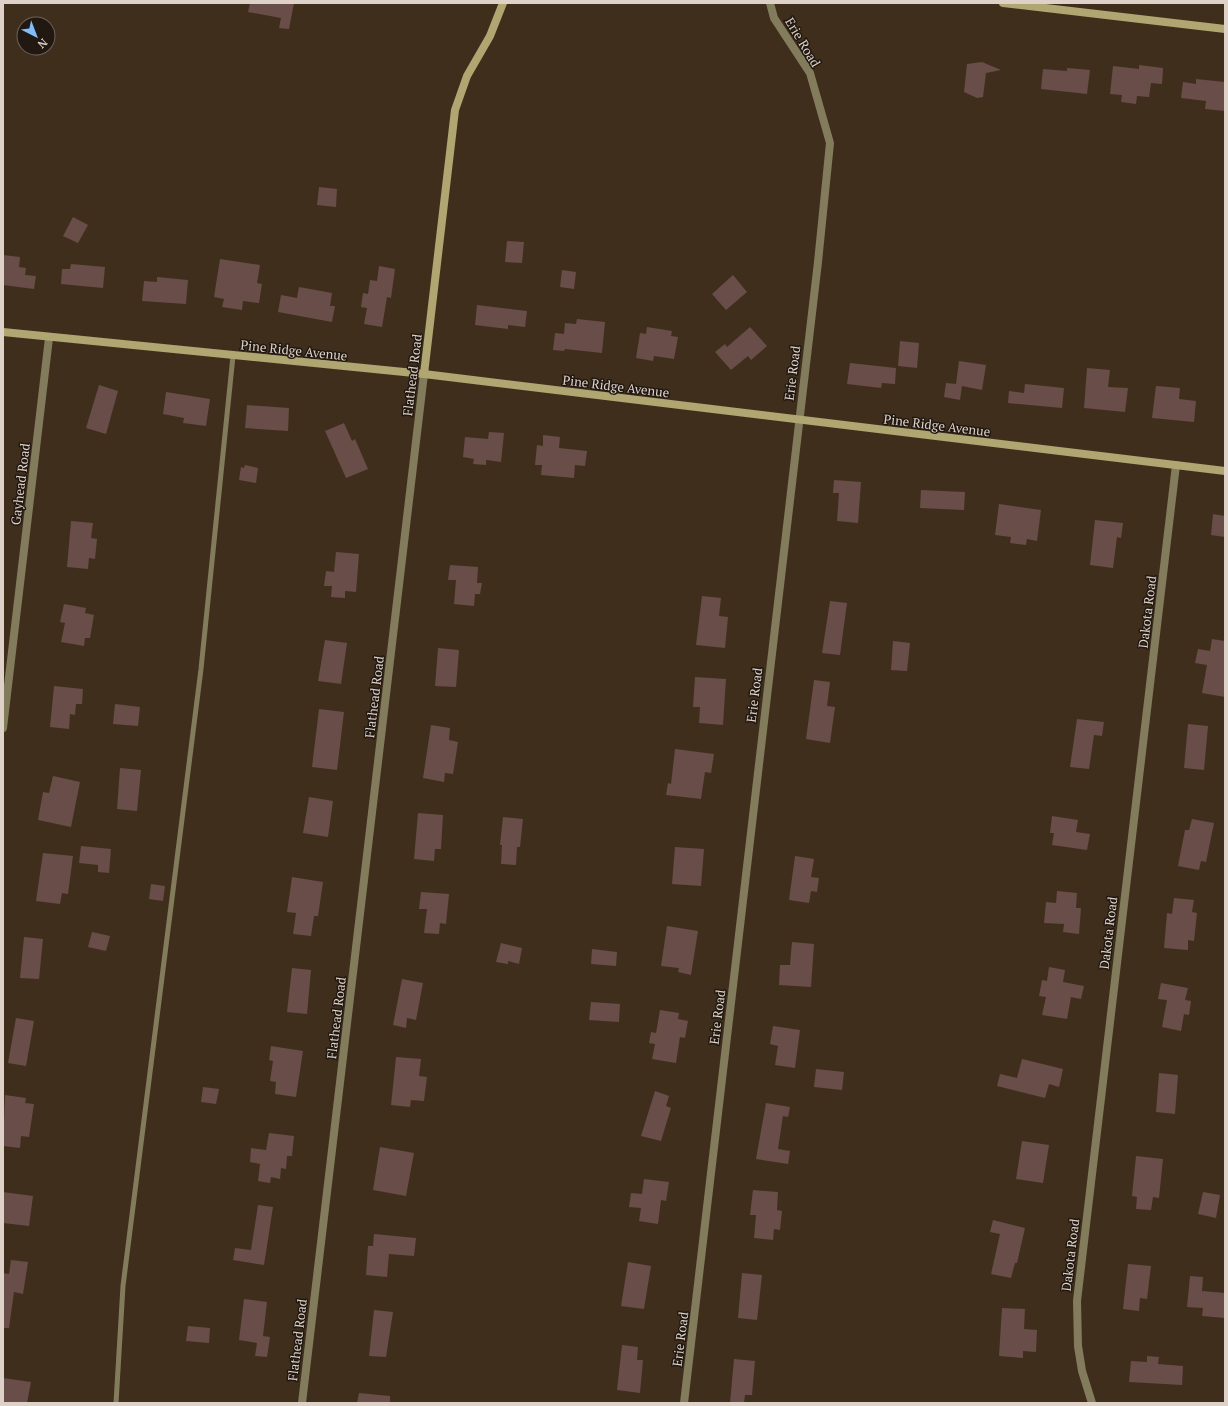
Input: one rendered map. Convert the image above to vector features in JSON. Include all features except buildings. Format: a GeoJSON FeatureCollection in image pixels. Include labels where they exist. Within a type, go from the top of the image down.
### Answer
{"type":"FeatureCollection","features":[{"type":"Feature","properties":{"kind":"street","name":"Flathead Road"},"geometry":{"type":"LineString","coordinates":[[302,1403],[455,110],[467,76],[490,36],[503,3]]}},
{"type":"Feature","properties":{"kind":"street","name":"Erie Road"},"geometry":{"type":"LineString","coordinates":[[684,1403],[798,421],[818,262],[830,143],[810,73],[774,18],[770,3]]}},
{"type":"Feature","properties":{"kind":"street"},"geometry":{"type":"LineString","coordinates":[[1003,3],[1225,29]]}},
{"type":"Feature","properties":{"kind":"street","name":"Pine Ridge Avenue"},"geometry":{"type":"LineString","coordinates":[[3,332],[50,338],[424,374],[798,421],[1225,471]]}},
{"type":"Feature","properties":{"kind":"street","name":"Gayhead Road"},"geometry":{"type":"LineString","coordinates":[[3,728],[50,338]]}},
{"type":"Feature","properties":{"kind":"street","name":"Dakota Road"},"geometry":{"type":"LineString","coordinates":[[1092,1403],[1082,1372],[1078,1346],[1077,1301],[1176,465]]}},
{"type":"Feature","properties":{"kind":"lane"},"geometry":{"type":"LineString","coordinates":[[116,1403],[123,1286],[201,669],[233,356]]}}]}
